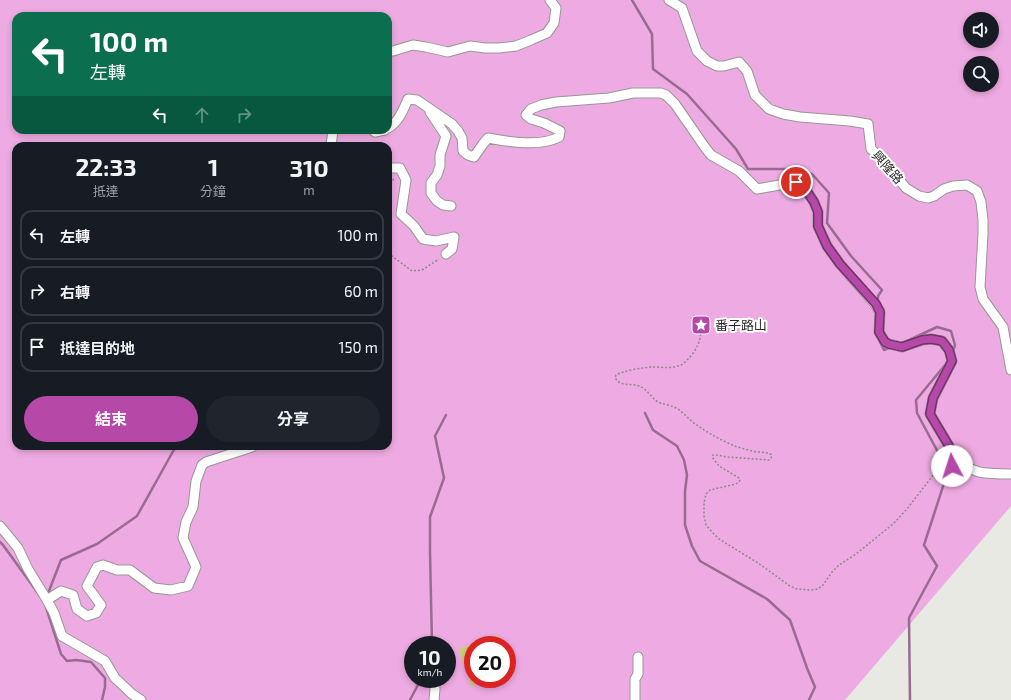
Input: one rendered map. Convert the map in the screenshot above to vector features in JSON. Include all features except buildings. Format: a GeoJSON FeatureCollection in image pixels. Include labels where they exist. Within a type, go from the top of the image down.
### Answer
{"type":"FeatureCollection","features":[{"type":"Feature","properties":{"kind":"street"},"geometry":{"type":"LineString","coordinates":[[392,51],[414,45],[448,52],[470,46],[499,48],[516,46],[546,33],[554,24],[556,8],[550,0]]}},
{"type":"Feature","properties":{"kind":"street","name":"興隆路"},"geometry":{"type":"LineString","coordinates":[[669,0],[682,8],[696,52],[707,62],[717,66],[724,66],[739,62],[746,71],[755,95],[769,109],[800,118],[850,121],[868,124],[871,149],[882,159],[906,188],[919,196],[928,198],[953,186],[967,185],[977,191],[981,202],[983,220],[980,287],[983,299],[1003,327],[1011,370]]}},
{"type":"Feature","properties":{"kind":"street"},"geometry":{"type":"LineString","coordinates":[[392,126],[400,117],[408,99],[417,100],[428,109],[452,124],[462,138],[463,150],[468,156],[474,157],[488,138],[530,143],[552,141],[559,137],[560,131],[544,123],[531,119],[526,115],[531,109],[541,104],[609,98],[633,93],[661,93],[666,95],[675,104],[711,155],[739,171],[757,189],[796,182],[806,190],[814,202],[818,212],[818,226],[827,246],[840,264],[876,304],[880,312],[879,332],[885,342],[902,347],[922,340],[931,339],[942,341],[949,350],[952,361],[933,398],[930,414],[952,451],[953,465],[965,466],[977,471],[992,474],[1011,474]]}},
{"type":"Feature","properties":{"kind":"street"},"geometry":{"type":"LineString","coordinates":[[428,109],[446,136],[440,155],[440,166],[437,176],[431,183],[431,193],[437,201],[443,205],[451,206]]}},
{"type":"Feature","properties":{"kind":"street"},"geometry":{"type":"LineString","coordinates":[[392,168],[400,168],[406,180],[401,214],[414,226],[423,239],[436,241],[454,237],[452,249],[446,254]]}},
{"type":"Feature","properties":{"kind":"street"},"geometry":{"type":"LineString","coordinates":[[47,600],[61,591],[73,595],[77,609],[87,616],[96,613],[101,605],[87,586],[97,567],[103,565],[117,570],[130,570],[154,588],[171,590],[188,586],[196,567],[183,538],[186,522],[193,506],[196,481],[202,465],[206,462],[243,450]]}},
{"type":"Feature","properties":{"kind":"street"},"geometry":{"type":"LineString","coordinates":[[0,526],[18,548],[28,569],[54,613],[62,636],[104,661],[115,678],[132,694],[141,700]]}},
{"type":"Feature","properties":{"kind":"street"},"geometry":{"type":"LineString","coordinates":[[636,700],[635,679],[638,674],[638,657]]}},
{"type":"Feature","properties":{"kind":"street"},"geometry":{"type":"LineString","coordinates":[[434,700],[435,688]]}},
{"type":"Feature","properties":{"kind":"path"},"geometry":{"type":"LineString","coordinates":[[392,181],[400,168]]}},
{"type":"Feature","properties":{"kind":"path"},"geometry":{"type":"LineString","coordinates":[[392,256],[412,271],[422,270],[446,254]]}},
{"type":"Feature","properties":{"kind":"path"},"geometry":{"type":"LineString","coordinates":[[701,326],[699,344],[688,359],[681,365],[675,367],[651,367],[621,372],[616,374],[615,378],[622,384],[638,385],[644,388],[658,402],[678,409],[696,425],[710,434],[753,452],[769,452],[772,455],[769,460],[713,455],[712,457],[719,466],[740,480],[736,484],[710,490],[706,494],[704,516],[706,525],[719,539],[758,563],[790,586],[797,589],[810,590],[818,589],[824,586],[832,572],[839,565],[856,554],[894,524],[934,474],[942,468]]}},
{"type":"Feature","properties":{"kind":"shaded area"},"geometry":{"type":"Polygon","coordinates":[[[0,0],[1011,0],[1011,506],[845,700],[0,700],[0,0]]]}},
{"type":"Feature","properties":{"kind":"waterway"},"geometry":{"type":"LineString","coordinates":[[632,0],[652,34],[653,69],[687,94],[736,149],[748,169],[787,169],[812,174],[829,193],[827,223],[851,256],[882,290],[878,296],[878,302]]}},
{"type":"Feature","properties":{"kind":"waterway"},"geometry":{"type":"LineString","coordinates":[[907,341],[937,327],[951,331],[955,345],[953,352]]}},
{"type":"Feature","properties":{"kind":"waterway"},"geometry":{"type":"LineString","coordinates":[[880,342],[884,350],[891,347]]}},
{"type":"Feature","properties":{"kind":"waterway"},"geometry":{"type":"LineString","coordinates":[[910,700],[909,618],[937,566],[924,545],[948,471],[917,413],[916,400],[945,365]]}},
{"type":"Feature","properties":{"kind":"waterway"},"geometry":{"type":"LineString","coordinates":[[645,413],[653,430],[677,446],[684,460],[687,475],[685,491],[685,525],[692,546],[700,561],[767,599],[790,620],[815,687],[809,700]]}},
{"type":"Feature","properties":{"kind":"waterway"},"geometry":{"type":"LineString","coordinates":[[432,636],[430,517],[444,478],[435,436],[446,415]]}},
{"type":"Feature","properties":{"kind":"waterway"},"geometry":{"type":"LineString","coordinates":[[47,596],[61,560],[97,544],[137,516],[174,450]]}},
{"type":"Feature","properties":{"kind":"waterway"},"geometry":{"type":"LineString","coordinates":[[0,542],[40,596]]}},
{"type":"Feature","properties":{"kind":"waterway"},"geometry":{"type":"LineString","coordinates":[[45,604],[61,654],[67,661],[76,660],[91,662],[105,678],[105,687],[102,700]]}},
{"type":"Feature","properties":{"kind":"waterway"},"geometry":{"type":"LineString","coordinates":[[410,700],[416,688]]}},
{"type":"Feature","properties":{"kind":"place","name":"番子路山"},"geometry":{"type":"Point","coordinates":[701,325]}},
{"type":"Feature","properties":{"kind":"route"},"geometry":{"type":"LineString","coordinates":[[796,182],[806,190],[814,202],[818,212],[818,226],[827,246],[840,264],[876,304],[880,312],[879,332],[885,342],[902,347],[922,340],[931,339],[942,341],[949,350],[952,361],[933,398],[930,414],[952,451],[954,465],[952,466]]}}]}
